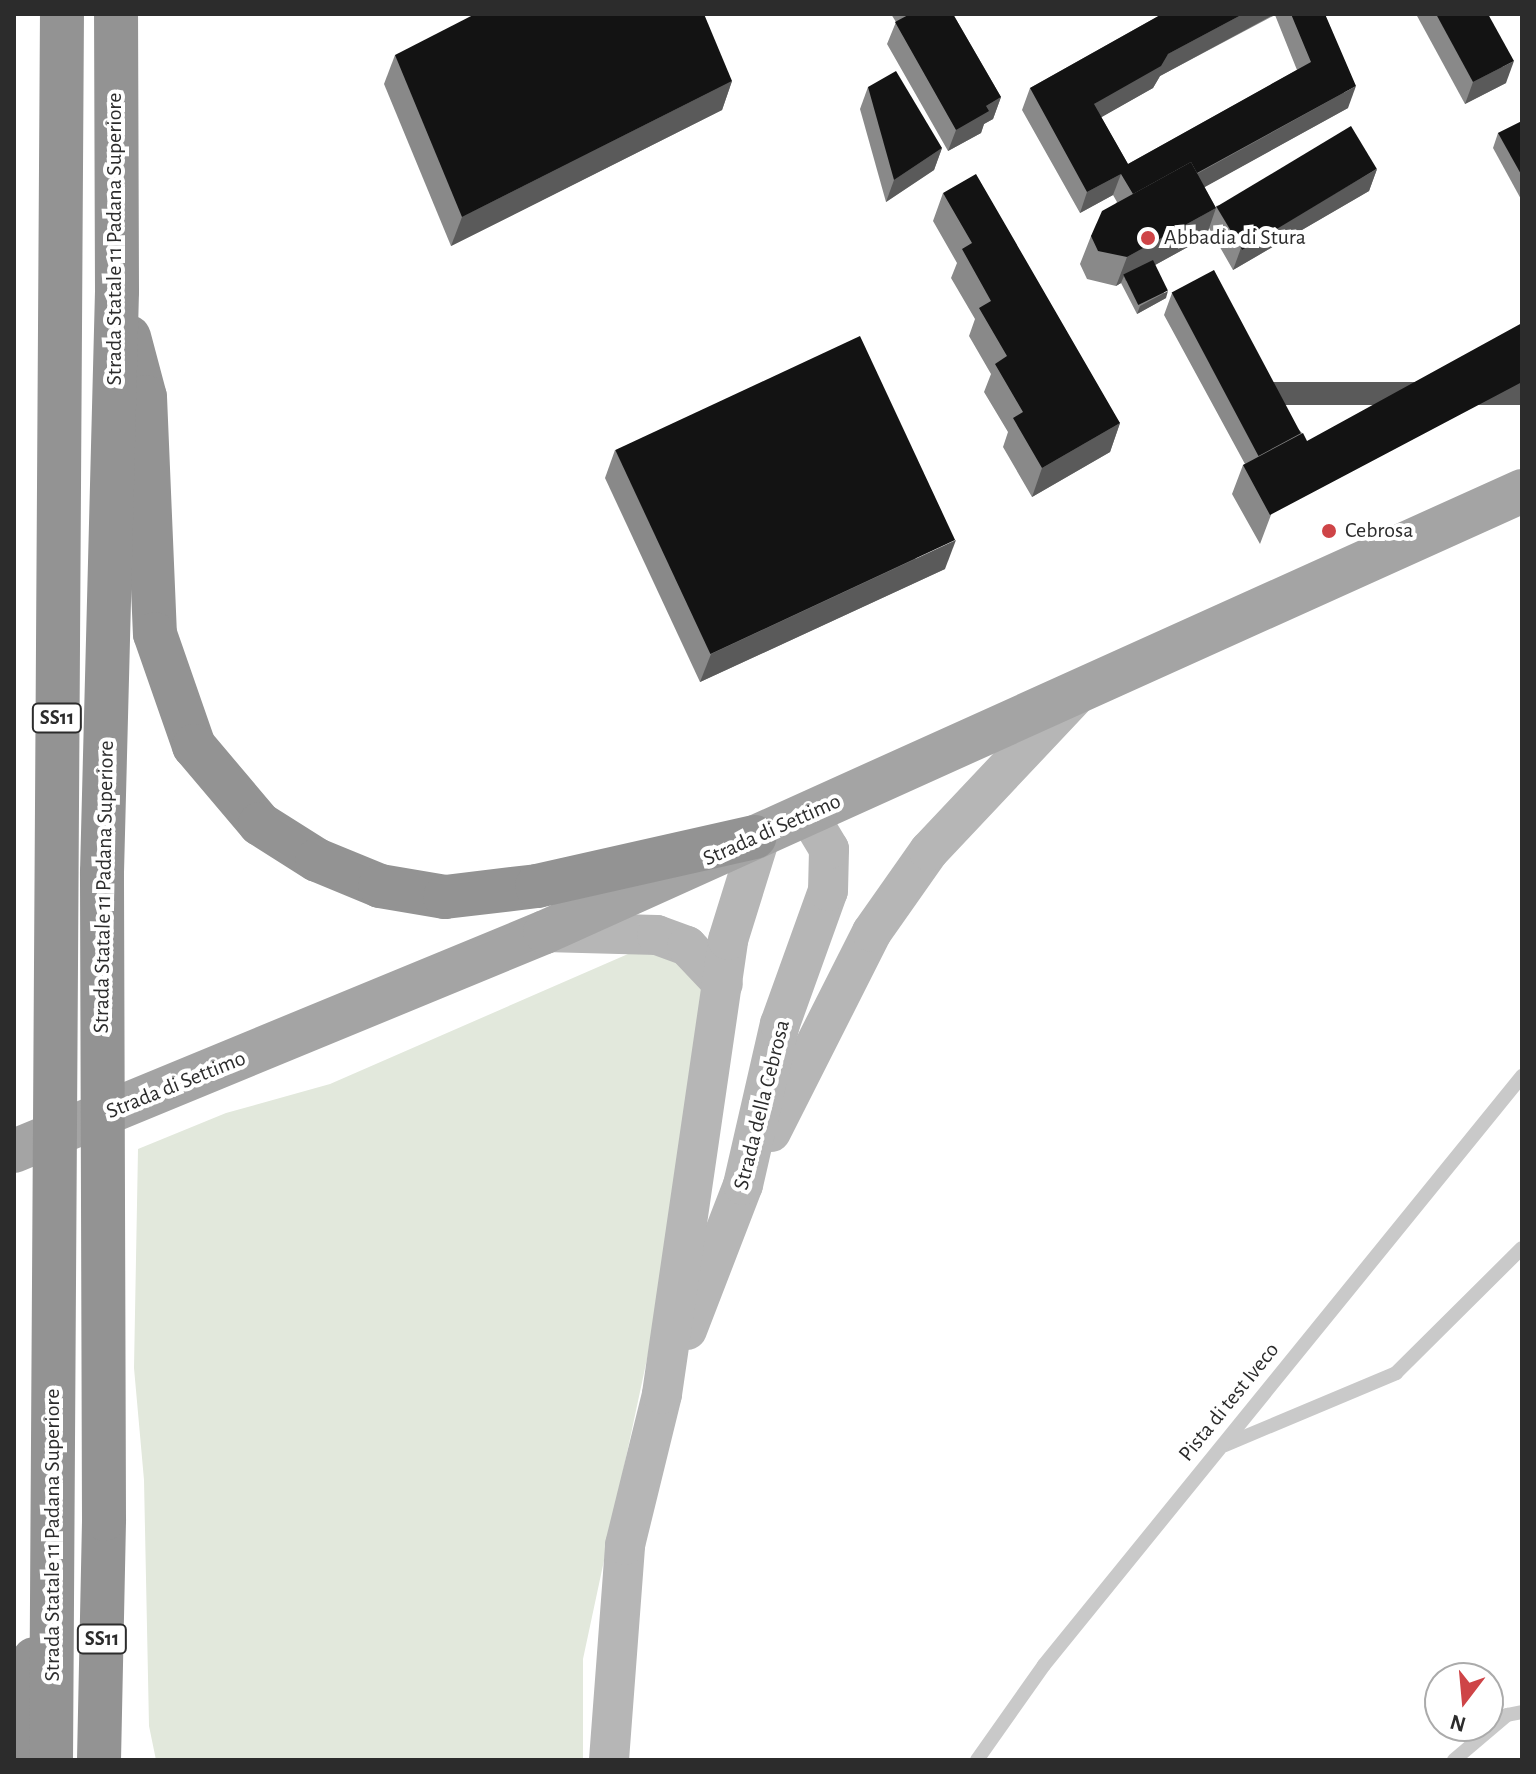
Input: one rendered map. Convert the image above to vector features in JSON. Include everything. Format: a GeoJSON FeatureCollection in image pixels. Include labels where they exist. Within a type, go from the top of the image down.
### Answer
{"type":"FeatureCollection","features":[{"type":"Feature","properties":{"kind":"highway","name":"Strada Statale 11 Padana Superiore"},"geometry":{"type":"LineString","coordinates":[[51,1760],[62,14]]}},
{"type":"Feature","properties":{"kind":"highway","name":"Strada Statale 11 Padana Superiore"},"geometry":{"type":"LineString","coordinates":[[99,1760],[104,1519],[102,872],[117,291],[116,14]]}},
{"type":"Feature","properties":{"kind":"highway"},"geometry":{"type":"LineString","coordinates":[[117,291],[145,397],[155,634],[194,746],[260,824],[317,860],[380,886],[445,897],[537,886],[758,836]]}},
{"type":"Feature","properties":{"kind":"highway"},"geometry":{"type":"LineString","coordinates":[[104,1519],[131,1760]]}},
{"type":"Feature","properties":{"kind":"highway"},"geometry":{"type":"LineString","coordinates":[[14,1745],[53,1578]]}},
{"type":"Feature","properties":{"kind":"main road","name":"Strada di Settimo"},"geometry":{"type":"LineString","coordinates":[[14,1151],[545,932],[1522,491]]}},
{"type":"Feature","properties":{"kind":"main road"},"geometry":{"type":"LineString","coordinates":[[743,1185],[880,921],[929,851],[1084,687]]}},
{"type":"Feature","properties":{"kind":"main road","name":"Strada della Cebrosa"},"geometry":{"type":"LineString","coordinates":[[662,1394],[743,1185],[780,1024],[828,891],[829,849],[808,814]]}},
{"type":"Feature","properties":{"kind":"main road","name":"Strada della Cebrosa"},"geometry":{"type":"LineString","coordinates":[[609,1760],[625,1545],[662,1394],[734,913],[758,836]]}},
{"type":"Feature","properties":{"kind":"main road"},"geometry":{"type":"LineString","coordinates":[[545,932],[657,935],[687,946],[723,984]]}},
{"type":"Feature","properties":{"kind":"lane","name":"Pista di test Iveco"},"geometry":{"type":"LineString","coordinates":[[977,1760],[1044,1665],[1522,1076]]}},
{"type":"Feature","properties":{"kind":"lane"},"geometry":{"type":"LineString","coordinates":[[1221,1447],[1396,1373],[1522,1248]]}},
{"type":"Feature","properties":{"kind":"lane"},"geometry":{"type":"LineString","coordinates":[[1454,1760],[1507,1715],[1522,1712]]}},
{"type":"Feature","properties":{"kind":"shaded area"},"geometry":{"type":"Polygon","coordinates":[[[678,953],[705,989],[679,1209],[583,1659],[583,1760],[156,1760],[149,1726],[144,1480],[134,1368],[138,1149],[226,1113],[330,1084],[628,954],[678,953]]]}},
{"type":"Feature","properties":{"kind":"building"},"geometry":{"type":"Polygon","coordinates":[[[475,14],[704,14],[732,81],[462,217],[395,55],[475,14]]]}},
{"type":"Feature","properties":{"kind":"building"},"geometry":{"type":"Polygon","coordinates":[[[910,14],[953,14],[1001,97],[986,106],[989,111],[956,130],[895,22],[910,14]]]}},
{"type":"Feature","properties":{"kind":"building"},"geometry":{"type":"Polygon","coordinates":[[[1162,14],[1243,14],[1168,54],[1161,66],[1094,104],[1128,164],[1311,62],[1291,14],[1325,14],[1356,86],[1197,173],[1191,162],[1133,194],[1121,174],[1087,192],[1030,88],[1162,14]]]}},
{"type":"Feature","properties":{"kind":"building"},"geometry":{"type":"Polygon","coordinates":[[[1436,14],[1488,14],[1514,61],[1473,82],[1436,14]]]}},
{"type":"Feature","properties":{"kind":"building"},"geometry":{"type":"Polygon","coordinates":[[[896,71],[942,148],[894,180],[868,87],[896,71]]]}},
{"type":"Feature","properties":{"kind":"building"},"geometry":{"type":"Polygon","coordinates":[[[1522,121],[1522,176],[1498,133],[1522,121]]]}},
{"type":"Feature","properties":{"kind":"building"},"geometry":{"type":"Polygon","coordinates":[[[1351,126],[1377,169],[1242,250],[1216,207],[1351,126]]]}},
{"type":"Feature","properties":{"kind":"building"},"geometry":{"type":"Polygon","coordinates":[[[1191,162],[1216,208],[1127,257],[1098,251],[1091,236],[1102,211],[1191,162]]]}},
{"type":"Feature","properties":{"kind":"building"},"geometry":{"type":"Polygon","coordinates":[[[976,174],[1120,423],[1042,468],[1013,418],[1023,412],[995,364],[1007,356],[979,308],[991,301],[962,249],[972,243],[943,193],[976,174]]]}},
{"type":"Feature","properties":{"kind":"building"},"geometry":{"type":"Polygon","coordinates":[[[1153,260],[1168,291],[1138,305],[1123,274],[1153,260]]]}},
{"type":"Feature","properties":{"kind":"building"},"geometry":{"type":"Polygon","coordinates":[[[1214,270],[1301,433],[1258,456],[1172,293],[1214,270]]]}},
{"type":"Feature","properties":{"kind":"building"},"geometry":{"type":"Polygon","coordinates":[[[1522,323],[1522,382],[1270,515],[1243,465],[1303,433],[1307,441],[1522,323]]]}},
{"type":"Feature","properties":{"kind":"building"},"geometry":{"type":"Polygon","coordinates":[[[860,336],[955,540],[710,654],[615,450],[860,336]]]}},
{"type":"Feature","properties":{"kind":"place","name":"Abbadia di Stura"},"geometry":{"type":"Point","coordinates":[1148,238]}},
{"type":"Feature","properties":{"kind":"place","name":"Cebrosa"},"geometry":{"type":"Point","coordinates":[1329,531]}}]}
